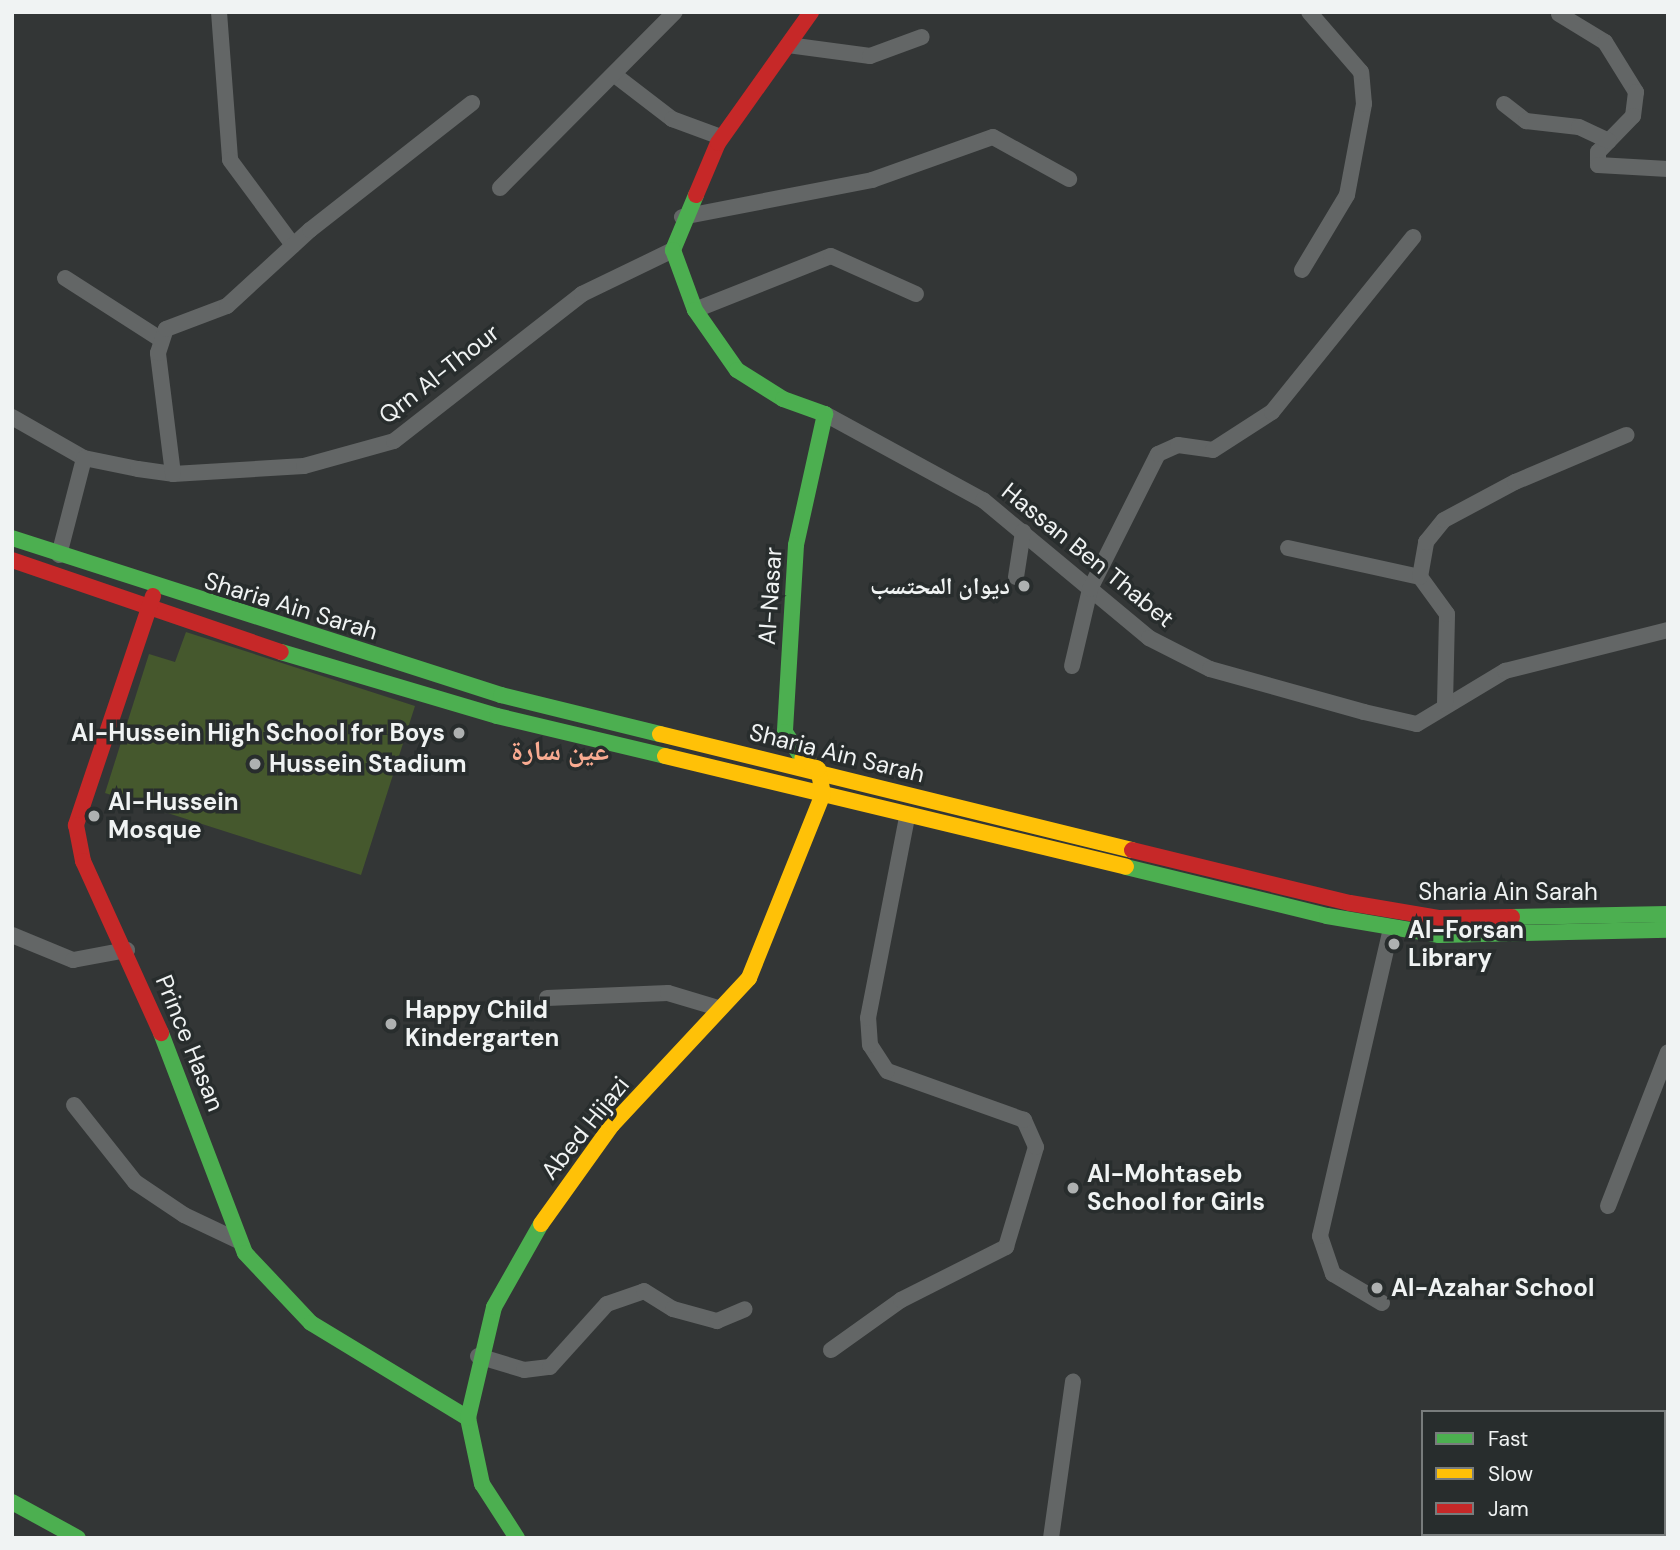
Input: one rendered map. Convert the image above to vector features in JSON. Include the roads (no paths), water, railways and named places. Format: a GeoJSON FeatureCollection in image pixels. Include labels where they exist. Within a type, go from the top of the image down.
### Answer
{"type":"FeatureCollection","features":[{"type":"Feature","properties":{"kind":"main road"},"geometry":{"type":"LineString","coordinates":[[673,250],[682,217],[721,136],[811,12]]}},
{"type":"Feature","properties":{"kind":"main road","name":"Hassan Ben Thabet"},"geometry":{"type":"LineString","coordinates":[[673,250],[695,310],[737,370],[783,399],[825,414]]}},
{"type":"Feature","properties":{"kind":"main road","name":"Al-Nasar"},"geometry":{"type":"LineString","coordinates":[[818,769],[796,754],[785,732],[798,534],[825,414]]}},
{"type":"Feature","properties":{"kind":"main road","name":"Sharia Ain Sarah"},"geometry":{"type":"LineString","coordinates":[[12,538],[156,588],[501,695],[818,769],[1394,912],[1440,918],[1668,914]]}},
{"type":"Feature","properties":{"kind":"main road","name":"Sharia Ain Sarah"},"geometry":{"type":"LineString","coordinates":[[12,560],[149,610],[497,716],[823,794],[907,817],[1391,929],[1484,936],[1668,930]]}},
{"type":"Feature","properties":{"kind":"main road","name":"Prince Hasan"},"geometry":{"type":"LineString","coordinates":[[156,588],[76,825],[83,861],[127,950],[225,1193],[237,1240],[274,1291],[311,1323],[468,1418]]}},
{"type":"Feature","properties":{"kind":"main road"},"geometry":{"type":"LineString","coordinates":[[818,769],[823,794]]}},
{"type":"Feature","properties":{"kind":"main road","name":"Abed Hijazi"},"geometry":{"type":"LineString","coordinates":[[517,1538],[482,1484],[468,1418],[478,1356],[505,1283],[544,1217],[612,1125],[718,1008],[749,978],[823,794]]}},
{"type":"Feature","properties":{"kind":"main road"},"geometry":{"type":"LineString","coordinates":[[12,1502],[78,1538]]}},
{"type":"Feature","properties":{"kind":"street"},"geometry":{"type":"LineString","coordinates":[[219,12],[230,160],[293,246]]}},
{"type":"Feature","properties":{"kind":"street"},"geometry":{"type":"LineString","coordinates":[[500,188],[616,76],[676,12]]}},
{"type":"Feature","properties":{"kind":"street"},"geometry":{"type":"LineString","coordinates":[[1302,270],[1347,195],[1364,104],[1361,72],[1309,12]]}},
{"type":"Feature","properties":{"kind":"street"},"geometry":{"type":"LineString","coordinates":[[1559,14],[1605,42],[1634,84],[1633,116],[1596,155],[1600,167],[1668,169]]}},
{"type":"Feature","properties":{"kind":"street"},"geometry":{"type":"LineString","coordinates":[[788,46],[870,56],[922,37]]}},
{"type":"Feature","properties":{"kind":"street"},"geometry":{"type":"LineString","coordinates":[[616,76],[672,119],[721,136]]}},
{"type":"Feature","properties":{"kind":"street"},"geometry":{"type":"LineString","coordinates":[[173,474],[160,391],[160,339],[174,322],[228,306],[293,246],[472,103]]}},
{"type":"Feature","properties":{"kind":"street"},"geometry":{"type":"LineString","coordinates":[[1504,104],[1525,121],[1579,127],[1609,142]]}},
{"type":"Feature","properties":{"kind":"street"},"geometry":{"type":"LineString","coordinates":[[682,217],[872,180],[993,137],[1069,179]]}},
{"type":"Feature","properties":{"kind":"street"},"geometry":{"type":"LineString","coordinates":[[1072,666],[1090,589],[1158,454],[1178,445],[1213,450],[1272,412],[1413,237]]}},
{"type":"Feature","properties":{"kind":"street","name":"Qrn Al-Thour"},"geometry":{"type":"LineString","coordinates":[[12,417],[84,458],[173,474],[304,466],[394,441],[582,294],[673,250]]}},
{"type":"Feature","properties":{"kind":"street"},"geometry":{"type":"LineString","coordinates":[[695,310],[831,256],[916,294]]}},
{"type":"Feature","properties":{"kind":"street"},"geometry":{"type":"LineString","coordinates":[[65,278],[160,339]]}},
{"type":"Feature","properties":{"kind":"street","name":"Hassan Ben Thabet"},"geometry":{"type":"LineString","coordinates":[[825,414],[983,500],[1149,638],[1210,669],[1417,724],[1445,704],[1505,671],[1668,630]]}},
{"type":"Feature","properties":{"kind":"street"},"geometry":{"type":"LineString","coordinates":[[1420,578],[1426,542],[1444,520],[1626,435]]}},
{"type":"Feature","properties":{"kind":"street"},"geometry":{"type":"LineString","coordinates":[[59,555],[84,458]]}},
{"type":"Feature","properties":{"kind":"street"},"geometry":{"type":"LineString","coordinates":[[1016,577],[1023,532]]}},
{"type":"Feature","properties":{"kind":"street"},"geometry":{"type":"LineString","coordinates":[[1288,548],[1420,578],[1447,614],[1445,704]]}},
{"type":"Feature","properties":{"kind":"street"},"geometry":{"type":"LineString","coordinates":[[831,1350],[901,1300],[1006,1247],[1037,1142],[1024,1120],[887,1071],[870,1045],[868,1017],[907,817]]}},
{"type":"Feature","properties":{"kind":"street"},"geometry":{"type":"LineString","coordinates":[[1382,1303],[1333,1274],[1320,1236],[1391,929]]}},
{"type":"Feature","properties":{"kind":"street"},"geometry":{"type":"LineString","coordinates":[[12,935],[73,960],[127,950]]}},
{"type":"Feature","properties":{"kind":"street"},"geometry":{"type":"LineString","coordinates":[[547,998],[668,993],[718,1008]]}},
{"type":"Feature","properties":{"kind":"street"},"geometry":{"type":"LineString","coordinates":[[1608,1206],[1668,1052]]}},
{"type":"Feature","properties":{"kind":"street"},"geometry":{"type":"LineString","coordinates":[[74,1105],[135,1182],[184,1216],[237,1240]]}},
{"type":"Feature","properties":{"kind":"street"},"geometry":{"type":"LineString","coordinates":[[478,1356],[524,1370],[550,1367],[607,1304],[644,1291],[673,1309],[717,1321],[745,1309]]}},
{"type":"Feature","properties":{"kind":"street"},"geometry":{"type":"LineString","coordinates":[[1051,1538],[1073,1382]]}},
{"type":"Feature","properties":{"kind":"place","name":"ديوان المحتسب"},"geometry":{"type":"Point","coordinates":[1024,586]}},
{"type":"Feature","properties":{"kind":"place","name":"Al-Hussein High School for Boys"},"geometry":{"type":"Point","coordinates":[459,733]}},
{"type":"Feature","properties":{"kind":"place","name":"Hussein Stadium"},"geometry":{"type":"Point","coordinates":[255,764]}},
{"type":"Feature","properties":{"kind":"place","name":"Al-Hussein Mosque"},"geometry":{"type":"Point","coordinates":[94,816]}},
{"type":"Feature","properties":{"kind":"place","name":"Al-Forsan Library"},"geometry":{"type":"Point","coordinates":[1394,944]}},
{"type":"Feature","properties":{"kind":"place","name":"Happy Child Kindergarten"},"geometry":{"type":"Point","coordinates":[391,1024]}},
{"type":"Feature","properties":{"kind":"place","name":"Al-Mohtaseb School for Girls"},"geometry":{"type":"Point","coordinates":[1073,1188]}},
{"type":"Feature","properties":{"kind":"place","name":"Al-Azahar School"},"geometry":{"type":"Point","coordinates":[1377,1288]}},
{"type":"Feature","properties":{"kind":"district","name":"عين سارة"},"geometry":{"type":"Point","coordinates":[560,751]}}]}
